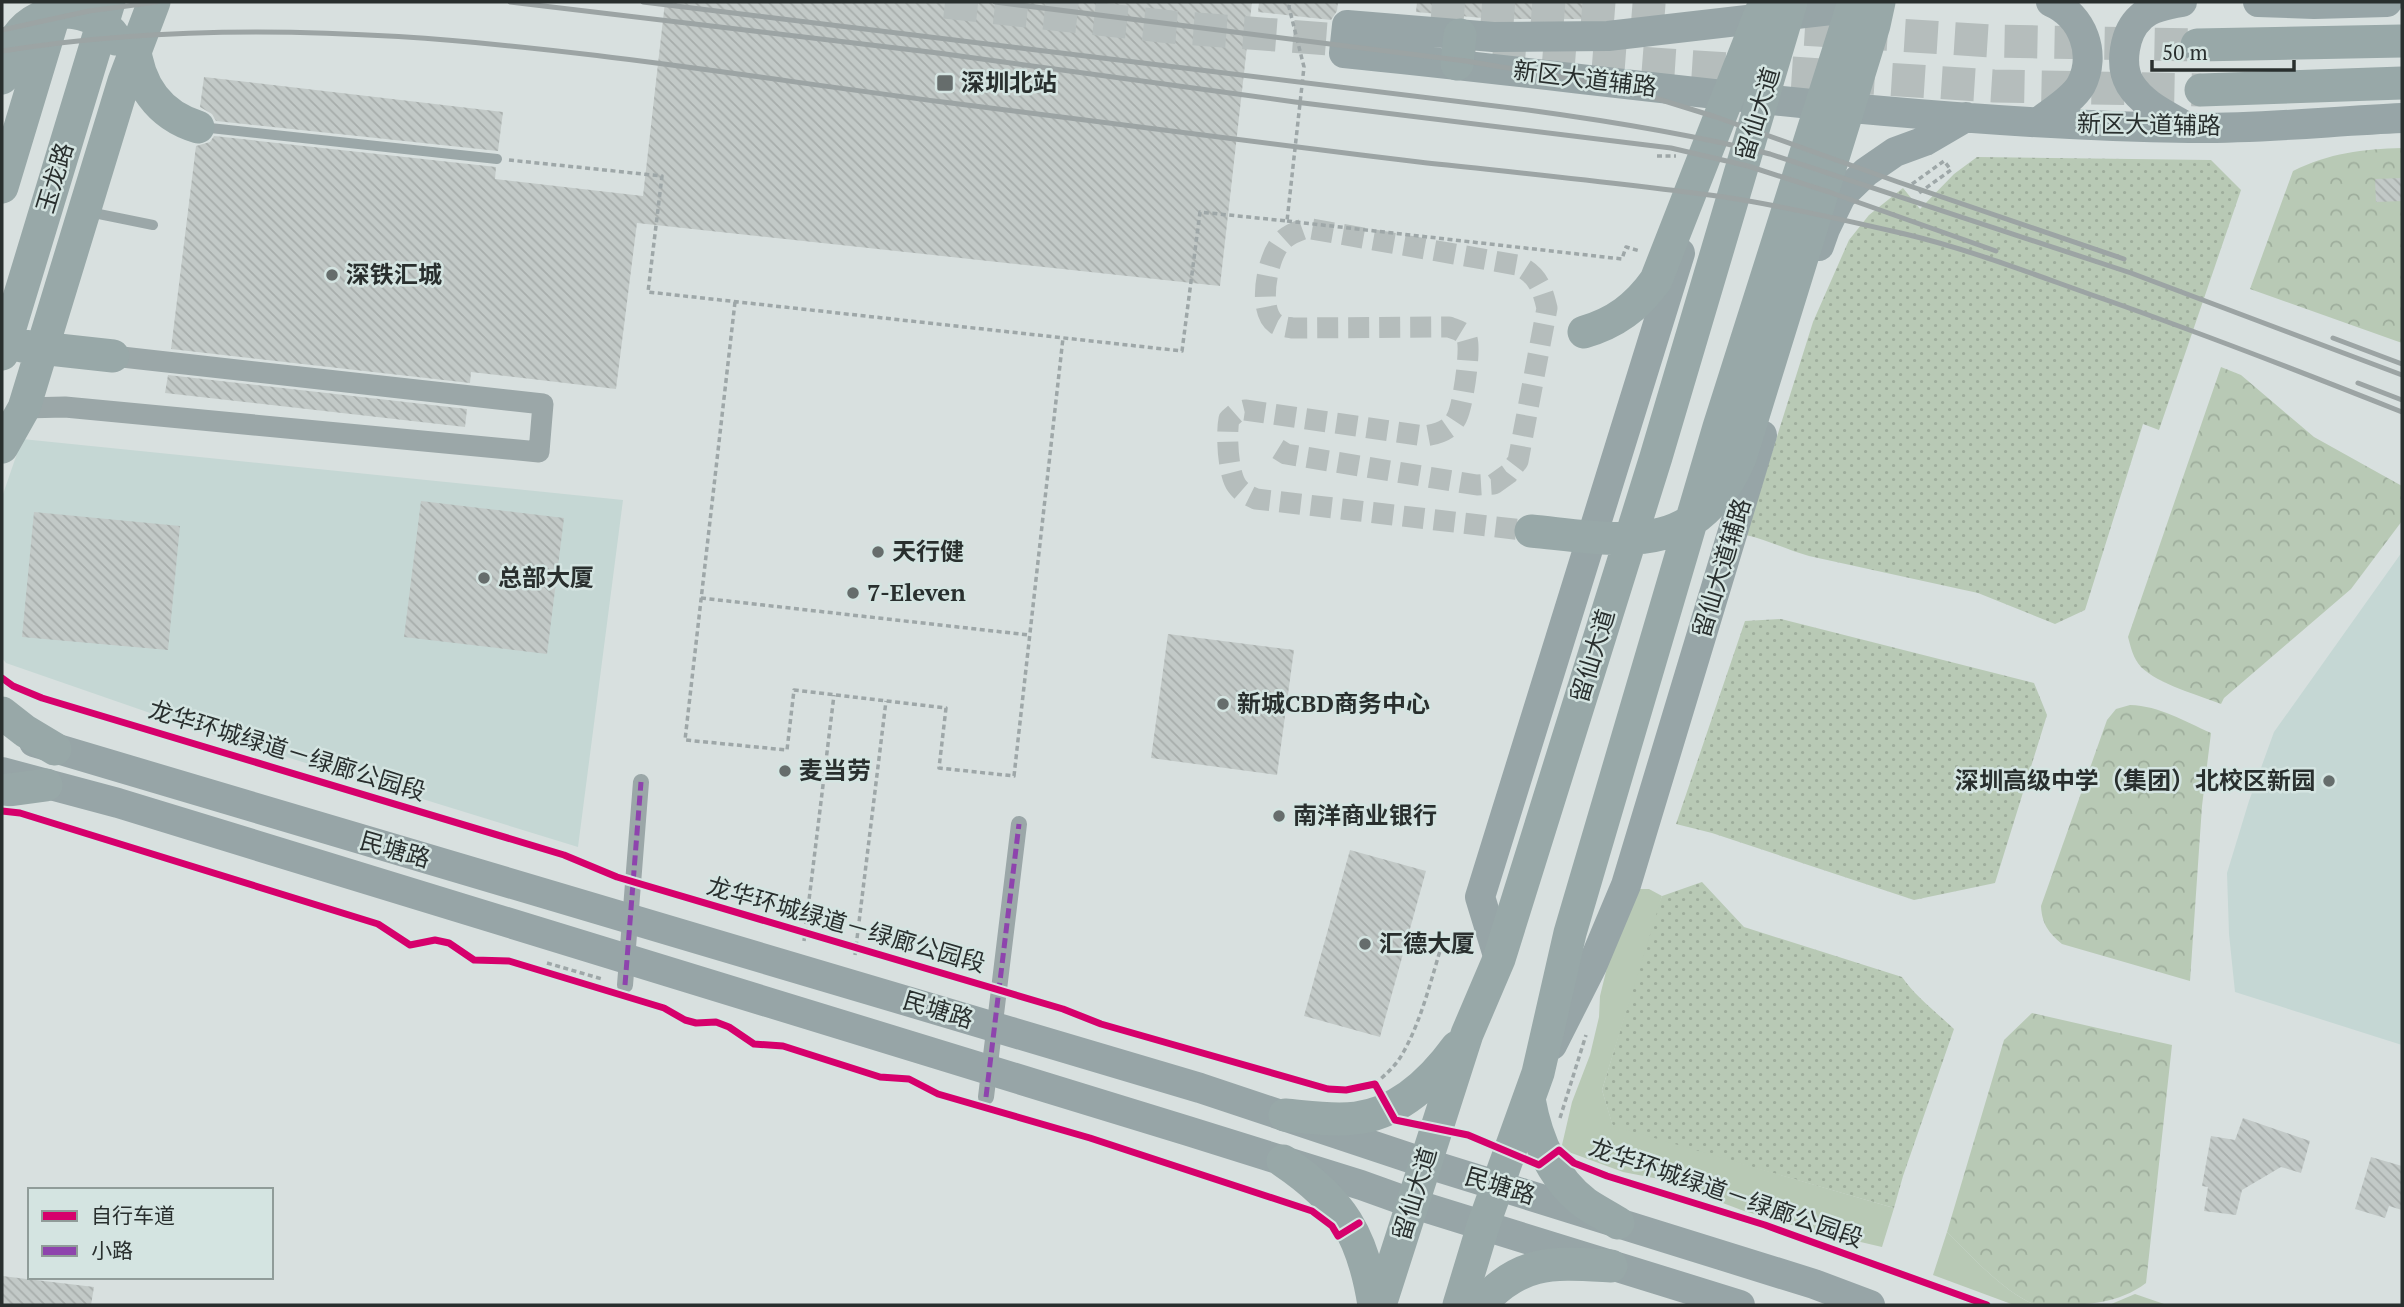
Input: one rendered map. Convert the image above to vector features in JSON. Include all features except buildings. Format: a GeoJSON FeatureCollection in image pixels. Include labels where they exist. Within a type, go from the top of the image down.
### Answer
{"type":"FeatureCollection","features":[{"type":"Feature","properties":{"kind":"main road"},"geometry":{"type":"LineString","coordinates":[[2,31],[18,2]]}},
{"type":"Feature","properties":{"kind":"main road","name":"玉龙路"},"geometry":{"type":"LineString","coordinates":[[2,187],[58,2]]}},
{"type":"Feature","properties":{"kind":"main road","name":"玉龙路"},"geometry":{"type":"LineString","coordinates":[[2,354],[109,2]]}},
{"type":"Feature","properties":{"kind":"main road"},"geometry":{"type":"LineString","coordinates":[[138,2],[133,32],[136,65],[145,86],[170,114],[184,123],[198,127]]}},
{"type":"Feature","properties":{"kind":"main road"},"geometry":{"type":"LineString","coordinates":[[2,447],[24,408],[124,81],[154,2]]}},
{"type":"Feature","properties":{"kind":"main road"},"geometry":{"type":"LineString","coordinates":[[1584,332],[1624,315],[1646,295],[1656,280],[1765,2]]}},
{"type":"Feature","properties":{"kind":"main road","name":"留仙大道"},"geometry":{"type":"LineString","coordinates":[[1380,1305],[1467,1034],[1499,959],[1656,457],[1791,2]]}},
{"type":"Feature","properties":{"kind":"main road"},"geometry":{"type":"LineString","coordinates":[[1459,1305],[1483,1226],[1533,1086],[1570,933],[1706,471],[1854,2]]}},
{"type":"Feature","properties":{"kind":"main road"},"geometry":{"type":"LineString","coordinates":[[1531,531],[1602,538],[1642,538],[1678,528],[1695,520],[1720,496],[1731,480],[1879,2]]}},
{"type":"Feature","properties":{"kind":"main road","name":"新区大道辅路"},"geometry":{"type":"LineString","coordinates":[[1894,2],[1621,35],[1541,37],[1458,50],[1668,89],[1966,117],[2190,128],[2402,118]]}},
{"type":"Feature","properties":{"kind":"main road"},"geometry":{"type":"LineString","coordinates":[[2040,121],[2080,86],[2088,60],[2084,36],[2074,18],[2052,2]]}},
{"type":"Feature","properties":{"kind":"main road"},"geometry":{"type":"LineString","coordinates":[[2182,2],[2165,5],[2141,17],[2128,38],[2124,58],[2129,82],[2141,97],[2156,110],[2190,128]]}},
{"type":"Feature","properties":{"kind":"main road"},"geometry":{"type":"LineString","coordinates":[[2258,2],[2387,2]]}},
{"type":"Feature","properties":{"kind":"main road"},"geometry":{"type":"LineString","coordinates":[[4,71],[17,37],[28,25],[49,14],[73,12],[89,16],[103,24],[114,35],[125,65],[124,81]]}},
{"type":"Feature","properties":{"kind":"main road"},"geometry":{"type":"LineString","coordinates":[[2,23],[4,71]]}},
{"type":"Feature","properties":{"kind":"main road"},"geometry":{"type":"LineString","coordinates":[[2197,45],[2402,41]]}},
{"type":"Feature","properties":{"kind":"main road"},"geometry":{"type":"LineString","coordinates":[[2202,90],[2402,83]]}},
{"type":"Feature","properties":{"kind":"main road"},"geometry":{"type":"LineString","coordinates":[[1499,959],[1480,897],[1712,148],[1713,127],[1709,115],[1686,96],[1668,89]]}},
{"type":"Feature","properties":{"kind":"main road","name":"留仙大道辅路"},"geometry":{"type":"LineString","coordinates":[[1533,1086],[1592,966],[1641,842],[1825,229],[1841,196],[1866,172],[1895,152],[1926,141],[1966,117]]}},
{"type":"Feature","properties":{"kind":"main road"},"geometry":{"type":"LineString","coordinates":[[2,344],[113,356]]}},
{"type":"Feature","properties":{"kind":"main road"},"geometry":{"type":"LineString","coordinates":[[2,713],[24,731],[55,749]]}},
{"type":"Feature","properties":{"kind":"main road","name":"民塘路"},"geometry":{"type":"LineString","coordinates":[[2,731],[55,749],[1200,1088],[1425,1163],[1814,1284],[1870,1305]]}},
{"type":"Feature","properties":{"kind":"main road","name":"民塘路"},"geometry":{"type":"LineString","coordinates":[[2,772],[118,803],[1188,1131],[1740,1305]]}},
{"type":"Feature","properties":{"kind":"main road"},"geometry":{"type":"LineString","coordinates":[[2,791],[46,785]]}},
{"type":"Feature","properties":{"kind":"main road"},"geometry":{"type":"LineString","coordinates":[[1285,1115],[1355,1118],[1377,1114],[1397,1105],[1416,1091],[1447,1061],[1467,1034]]}},
{"type":"Feature","properties":{"kind":"main road"},"geometry":{"type":"LineString","coordinates":[[1533,1086],[1533,1124],[1553,1166],[1584,1202],[1618,1223]]}},
{"type":"Feature","properties":{"kind":"main road"},"geometry":{"type":"LineString","coordinates":[[1188,1131],[1200,1088]]}},
{"type":"Feature","properties":{"kind":"main road"},"geometry":{"type":"LineString","coordinates":[[1283,1161],[1322,1190],[1346,1218],[1366,1266],[1374,1305]]}},
{"type":"Feature","properties":{"kind":"main road"},"geometry":{"type":"LineString","coordinates":[[1480,1305],[1510,1277],[1529,1269],[1569,1263],[1611,1266]]}},
{"type":"Feature","properties":{"kind":"street"},"geometry":{"type":"LineString","coordinates":[[24,408],[65,407],[538,452],[543,404],[113,356]]}},
{"type":"Feature","properties":{"kind":"street"},"geometry":{"type":"LineString","coordinates":[[625,985],[641,782]]}},
{"type":"Feature","properties":{"kind":"street"},"geometry":{"type":"LineString","coordinates":[[986,1097],[1019,824]]}},
{"type":"Feature","properties":{"kind":"lane"},"geometry":{"type":"LineString","coordinates":[[198,127],[497,159]]}},
{"type":"Feature","properties":{"kind":"lane"},"geometry":{"type":"LineString","coordinates":[[83,211],[153,225]]}},
{"type":"Feature","properties":{"kind":"path"},"geometry":{"type":"LineString","coordinates":[[1287,221],[1304,67],[1290,2]]}},
{"type":"Feature","properties":{"kind":"path"},"geometry":{"type":"LineString","coordinates":[[497,159],[662,176],[648,292],[1182,351],[1200,212],[1622,259],[1626,247]]}},
{"type":"Feature","properties":{"kind":"path"},"geometry":{"type":"LineString","coordinates":[[1912,184],[1944,161],[1951,170],[1919,193]]}},
{"type":"Feature","properties":{"kind":"path"},"geometry":{"type":"LineString","coordinates":[[735,302],[685,740],[787,750],[794,690],[946,708],[939,768],[1014,776],[1063,338]]}},
{"type":"Feature","properties":{"kind":"path"},"geometry":{"type":"LineString","coordinates":[[701,598],[1030,635]]}},
{"type":"Feature","properties":{"kind":"path"},"geometry":{"type":"LineString","coordinates":[[804,937],[834,695]]}},
{"type":"Feature","properties":{"kind":"path"},"geometry":{"type":"LineString","coordinates":[[856,951],[886,701]]}},
{"type":"Feature","properties":{"kind":"path"},"geometry":{"type":"LineString","coordinates":[[1371,1085],[1391,1070],[1404,1053],[1412,1037],[1443,941]]}},
{"type":"Feature","properties":{"kind":"path"},"geometry":{"type":"LineString","coordinates":[[547,963],[625,985]]}},
{"type":"Feature","properties":{"kind":"shaded area"},"geometry":{"type":"Polygon","coordinates":[[[22,439],[623,500],[578,847],[202,731],[6,663],[2,658],[2,497],[22,439]]]}},
{"type":"Feature","properties":{"kind":"shaded area","name":"深圳高级中学（集团）北校区新园"},"geometry":{"type":"Polygon","coordinates":[[[2402,552],[2402,1045],[2235,992],[2227,873],[2274,732],[2402,552]]]}},
{"type":"Feature","properties":{"kind":"green space"},"geometry":{"type":"Polygon","coordinates":[[[2402,148],[2402,343],[2250,289],[2293,171],[2346,153],[2402,148]]]}},
{"type":"Feature","properties":{"kind":"green space"},"geometry":{"type":"Polygon","coordinates":[[[1977,157],[2211,160],[2241,190],[2159,430],[2143,424],[2085,610],[2055,624],[1978,593],[1809,556],[1746,535],[1813,322],[1849,240],[1869,215],[1903,188],[1920,209],[1954,174],[1977,157]]]}},
{"type":"Feature","properties":{"kind":"green space"},"geometry":{"type":"Polygon","coordinates":[[[2221,367],[2241,375],[2314,437],[2402,486],[2402,521],[2351,589],[2224,698],[2221,704],[2148,673],[2136,660],[2128,637],[2221,367]]]}},
{"type":"Feature","properties":{"kind":"green space"},"geometry":{"type":"Polygon","coordinates":[[[1781,619],[2034,683],[2047,715],[1995,883],[1914,900],[1712,833],[1676,824],[1745,621],[1781,619]]]}},
{"type":"Feature","properties":{"kind":"green space"},"geometry":{"type":"Polygon","coordinates":[[[2130,705],[2162,711],[2211,733],[2202,806],[2190,981],[2062,944],[2044,923],[2041,906],[2107,720],[2116,709],[2130,705]]]}},
{"type":"Feature","properties":{"kind":"green space"},"geometry":{"type":"Polygon","coordinates":[[[1702,882],[1744,927],[1902,977],[1920,998],[1954,1029],[1894,1208],[1613,1127],[1602,1090],[1656,911],[1662,896],[1702,882]]]}},
{"type":"Feature","properties":{"kind":"green space"},"geometry":{"type":"Polygon","coordinates":[[[1636,889],[1649,889],[1662,896],[1602,1090],[1613,1126],[1894,1208],[1882,1247],[1744,1211],[1659,1179],[1623,1172],[1566,1151],[1562,1145],[1572,1102],[1590,1055],[1599,1017],[1600,996],[1614,939],[1636,889]]]}},
{"type":"Feature","properties":{"kind":"green space"},"geometry":{"type":"Polygon","coordinates":[[[2032,1013],[2172,1045],[2146,1283],[2108,1301],[2036,1305],[2000,1283],[1947,1232],[2004,1040],[2032,1013]]]}},
{"type":"Feature","properties":{"kind":"green space"},"geometry":{"type":"Polygon","coordinates":[[[1947,1232],[2000,1283],[2036,1305],[2014,1305],[1933,1275],[1947,1232]]]}},
{"type":"Feature","properties":{"kind":"green space"},"geometry":{"type":"Polygon","coordinates":[[[2135,1294],[2167,1305],[2109,1305],[2135,1294]]]}},
{"type":"Feature","properties":{"kind":"tunnel"},"geometry":{"type":"LineString","coordinates":[[945,2],[1171,27],[1667,65],[1994,86],[2201,90]]}},
{"type":"Feature","properties":{"kind":"tunnel"},"geometry":{"type":"LineString","coordinates":[[1432,2],[1677,21]]}},
{"type":"Feature","properties":{"kind":"tunnel"},"geometry":{"type":"LineString","coordinates":[[1755,26],[1992,41],[2197,45]]}},
{"type":"Feature","properties":{"kind":"tunnel"},"geometry":{"type":"LineString","coordinates":[[1278,449],[1286,454],[1477,485],[1494,484],[1508,474],[1518,461],[1547,308],[1538,282],[1517,265],[1306,228],[1294,232],[1282,242],[1271,262],[1265,298],[1270,318],[1276,324],[1292,328],[1449,327],[1460,331],[1467,339],[1468,354],[1459,411],[1448,428],[1425,436],[1245,410],[1237,412],[1229,419],[1228,444],[1230,464],[1237,486],[1256,499],[1531,531]]}},
{"type":"Feature","properties":{"kind":"railway"},"geometry":{"type":"LineString","coordinates":[[2,30],[89,11],[157,2]]}},
{"type":"Feature","properties":{"kind":"railway"},"geometry":{"type":"LineString","coordinates":[[510,2],[938,53],[1295,102],[1671,148],[1748,166],[1996,251]]}},
{"type":"Feature","properties":{"kind":"railway"},"geometry":{"type":"LineString","coordinates":[[643,2],[1528,110],[1710,140],[1770,154],[2131,273],[2402,375]]}},
{"type":"Feature","properties":{"kind":"railway"},"geometry":{"type":"LineString","coordinates":[[995,2],[1466,61],[1592,82],[1716,117],[2124,259]]}},
{"type":"Feature","properties":{"kind":"railway"},"geometry":{"type":"LineString","coordinates":[[2,51],[120,37],[237,32],[355,34],[473,42],[709,70],[1240,140],[1724,197],[1860,224],[1976,254],[2209,337],[2402,412]]}},
{"type":"Feature","properties":{"kind":"railway"},"geometry":{"type":"LineString","coordinates":[[2333,338],[2402,364]]}},
{"type":"Feature","properties":{"kind":"railway"},"geometry":{"type":"LineString","coordinates":[[2358,383],[2402,400]]}},
{"type":"Feature","properties":{"kind":"marked path"},"geometry":{"type":"LineString","coordinates":[[625,985],[641,782]]}},
{"type":"Feature","properties":{"kind":"marked path"},"geometry":{"type":"LineString","coordinates":[[986,1097],[1019,824]]}},
{"type":"Feature","properties":{"kind":"cycle path","name":"龙华环城绿道－绿廊公园段"},"geometry":{"type":"LineString","coordinates":[[2,678],[13,686],[42,698],[564,855],[617,877],[1063,1009],[1101,1024],[1328,1089],[1346,1090],[1375,1084],[1395,1120],[1468,1135],[1539,1165],[1559,1150],[1574,1163],[1607,1176],[1765,1225],[1987,1305]]}},
{"type":"Feature","properties":{"kind":"cycle path"},"geometry":{"type":"LineString","coordinates":[[2,811],[20,813],[378,924],[410,945],[435,940],[449,943],[474,960],[509,961],[664,1008],[685,1020],[696,1023],[716,1022],[729,1027],[754,1044],[783,1046],[880,1077],[909,1079],[938,1094],[1090,1138],[1312,1211],[1332,1226],[1338,1236],[1359,1223]]}},
{"type":"Feature","properties":{"kind":"place","name":"深圳北站"},"geometry":{"type":"Point","coordinates":[945,83]}},
{"type":"Feature","properties":{"kind":"place","name":"深铁汇城"},"geometry":{"type":"Point","coordinates":[332,275]}},
{"type":"Feature","properties":{"kind":"place","name":"天行健"},"geometry":{"type":"Point","coordinates":[878,552]}},
{"type":"Feature","properties":{"kind":"place","name":"总部大厦"},"geometry":{"type":"Point","coordinates":[484,578]}},
{"type":"Feature","properties":{"kind":"place","name":"7-Eleven"},"geometry":{"type":"Point","coordinates":[853,593]}},
{"type":"Feature","properties":{"kind":"place","name":"新城CBD商务中心"},"geometry":{"type":"Point","coordinates":[1223,704]}},
{"type":"Feature","properties":{"kind":"place","name":"麦当劳"},"geometry":{"type":"Point","coordinates":[785,771]}},
{"type":"Feature","properties":{"kind":"place","name":"深圳高级中学（集团）北校区新园"},"geometry":{"type":"Point","coordinates":[2329,781]}},
{"type":"Feature","properties":{"kind":"place","name":"南洋商业银行"},"geometry":{"type":"Point","coordinates":[1279,816]}},
{"type":"Feature","properties":{"kind":"place","name":"汇德大厦"},"geometry":{"type":"Point","coordinates":[1365,944]}}]}
